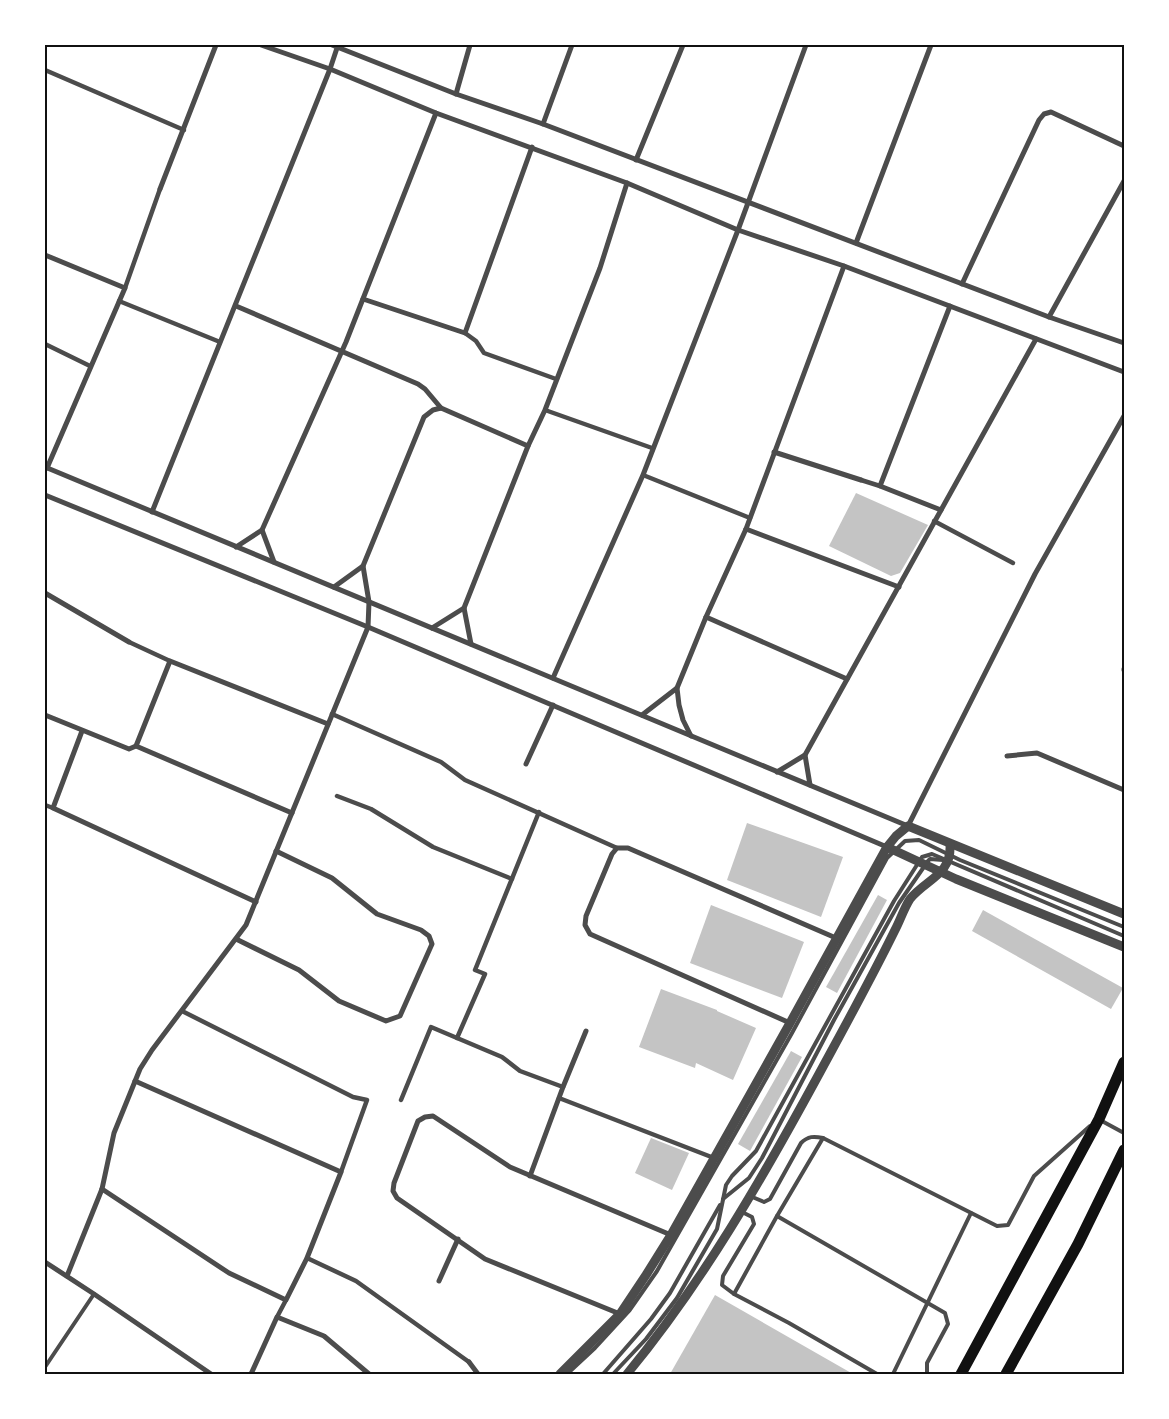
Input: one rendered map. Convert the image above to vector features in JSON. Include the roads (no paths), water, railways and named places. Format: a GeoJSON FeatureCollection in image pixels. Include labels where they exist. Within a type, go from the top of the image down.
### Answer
{"type":"FeatureCollection","features":[{"type":"Feature","properties":{"kind":"main road"},"geometry":{"type":"LineString","coordinates":[[961,1374],[1099,1119],[1124,1062]]}},
{"type":"Feature","properties":{"kind":"main road"},"geometry":{"type":"LineString","coordinates":[[1006,1374],[1078,1244],[1124,1150]]}},
{"type":"Feature","properties":{"kind":"street"},"geometry":{"type":"LineString","coordinates":[[216,45],[160,189],[125,288],[46,467],[950,844],[1124,914]]}},
{"type":"Feature","properties":{"kind":"street"},"geometry":{"type":"LineString","coordinates":[[261,45],[330,69],[436,113],[627,183],[738,230],[844,266],[1124,372]]}},
{"type":"Feature","properties":{"kind":"street"},"geometry":{"type":"LineString","coordinates":[[456,94],[470,45]]}},
{"type":"Feature","properties":{"kind":"street"},"geometry":{"type":"LineString","coordinates":[[543,124],[572,45]]}},
{"type":"Feature","properties":{"kind":"street"},"geometry":{"type":"LineString","coordinates":[[636,160],[683,45]]}},
{"type":"Feature","properties":{"kind":"street"},"geometry":{"type":"LineString","coordinates":[[553,678],[643,474],[738,230],[806,45]]}},
{"type":"Feature","properties":{"kind":"street"},"geometry":{"type":"LineString","coordinates":[[856,243],[931,45]]}},
{"type":"Feature","properties":{"kind":"street"},"geometry":{"type":"LineString","coordinates":[[152,512],[330,69],[336,46],[456,94],[543,124],[1049,317],[1124,343]]}},
{"type":"Feature","properties":{"kind":"street"},"geometry":{"type":"LineString","coordinates":[[45,70],[184,130]]}},
{"type":"Feature","properties":{"kind":"street"},"geometry":{"type":"LineString","coordinates":[[962,284],[1039,120],[1044,114],[1051,112],[1124,146]]}},
{"type":"Feature","properties":{"kind":"street"},"geometry":{"type":"LineString","coordinates":[[236,546],[262,530],[342,352],[436,113]]}},
{"type":"Feature","properties":{"kind":"street"},"geometry":{"type":"LineString","coordinates":[[465,333],[532,147]]}},
{"type":"Feature","properties":{"kind":"street"},"geometry":{"type":"LineString","coordinates":[[1049,317],[1124,181]]}},
{"type":"Feature","properties":{"kind":"street"},"geometry":{"type":"LineString","coordinates":[[471,644],[464,608],[528,446],[545,410],[600,268],[627,183]]}},
{"type":"Feature","properties":{"kind":"street"},"geometry":{"type":"LineString","coordinates":[[45,255],[125,288]]}},
{"type":"Feature","properties":{"kind":"street"},"geometry":{"type":"LineString","coordinates":[[642,715],[677,688],[706,617],[746,529],[844,266]]}},
{"type":"Feature","properties":{"kind":"street"},"geometry":{"type":"LineString","coordinates":[[363,299],[465,333],[476,341],[484,353],[556,379]]}},
{"type":"Feature","properties":{"kind":"street"},"geometry":{"type":"LineString","coordinates":[[119,301],[220,342]]}},
{"type":"Feature","properties":{"kind":"street"},"geometry":{"type":"LineString","coordinates":[[236,306],[418,384],[425,389],[441,408],[528,446]]}},
{"type":"Feature","properties":{"kind":"street"},"geometry":{"type":"LineString","coordinates":[[880,486],[950,306]]}},
{"type":"Feature","properties":{"kind":"street"},"geometry":{"type":"LineString","coordinates":[[778,772],[805,755],[1036,339]]}},
{"type":"Feature","properties":{"kind":"street"},"geometry":{"type":"LineString","coordinates":[[45,344],[90,366]]}},
{"type":"Feature","properties":{"kind":"street"},"geometry":{"type":"LineString","coordinates":[[67,1276],[102,1189],[114,1133],[140,1069],[152,1050],[246,925],[256,902],[368,627],[369,602],[363,566],[424,417],[433,410],[441,408]]}},
{"type":"Feature","properties":{"kind":"street"},"geometry":{"type":"LineString","coordinates":[[545,410],[652,448]]}},
{"type":"Feature","properties":{"kind":"street"},"geometry":{"type":"LineString","coordinates":[[560,1374],[620,1314],[671,1235],[836,938],[896,836],[908,826],[1035,574],[1124,416]]}},
{"type":"Feature","properties":{"kind":"street"},"geometry":{"type":"LineString","coordinates":[[774,452],[880,486],[941,510]]}},
{"type":"Feature","properties":{"kind":"street"},"geometry":{"type":"LineString","coordinates":[[643,474],[750,518]]}},
{"type":"Feature","properties":{"kind":"street"},"geometry":{"type":"LineString","coordinates":[[45,495],[368,627],[890,848],[942,872],[1124,947]]}},
{"type":"Feature","properties":{"kind":"street"},"geometry":{"type":"LineString","coordinates":[[934,521],[1013,563]]}},
{"type":"Feature","properties":{"kind":"street"},"geometry":{"type":"LineString","coordinates":[[746,529],[899,587]]}},
{"type":"Feature","properties":{"kind":"street"},"geometry":{"type":"LineString","coordinates":[[262,530],[274,562]]}},
{"type":"Feature","properties":{"kind":"street"},"geometry":{"type":"LineString","coordinates":[[334,587],[363,566]]}},
{"type":"Feature","properties":{"kind":"street"},"geometry":{"type":"LineString","coordinates":[[45,592],[129,642],[328,724]]}},
{"type":"Feature","properties":{"kind":"street"},"geometry":{"type":"LineString","coordinates":[[432,628],[464,608]]}},
{"type":"Feature","properties":{"kind":"street"},"geometry":{"type":"LineString","coordinates":[[706,617],[847,679]]}},
{"type":"Feature","properties":{"kind":"street"},"geometry":{"type":"LineString","coordinates":[[45,715],[129,749],[136,746],[170,660]]}},
{"type":"Feature","properties":{"kind":"street"},"geometry":{"type":"LineString","coordinates":[[677,688],[681,712],[692,736]]}},
{"type":"Feature","properties":{"kind":"street"},"geometry":{"type":"LineString","coordinates":[[526,764],[553,705]]}},
{"type":"Feature","properties":{"kind":"street"},"geometry":{"type":"LineString","coordinates":[[332,714],[441,762],[464,780],[617,848],[628,848],[836,938]]}},
{"type":"Feature","properties":{"kind":"street"},"geometry":{"type":"LineString","coordinates":[[53,808],[82,731]]}},
{"type":"Feature","properties":{"kind":"street"},"geometry":{"type":"LineString","coordinates":[[136,746],[292,813]]}},
{"type":"Feature","properties":{"kind":"street"},"geometry":{"type":"LineString","coordinates":[[1007,756],[1037,753],[1124,790]]}},
{"type":"Feature","properties":{"kind":"street"},"geometry":{"type":"LineString","coordinates":[[805,755],[810,785]]}},
{"type":"Feature","properties":{"kind":"street"},"geometry":{"type":"LineString","coordinates":[[337,796],[371,809],[433,846],[512,879]]}},
{"type":"Feature","properties":{"kind":"street"},"geometry":{"type":"LineString","coordinates":[[45,805],[256,902]]}},
{"type":"Feature","properties":{"kind":"street"},"geometry":{"type":"LineString","coordinates":[[457,1038],[485,974],[475,970],[539,812]]}},
{"type":"Feature","properties":{"kind":"street"},"geometry":{"type":"LineString","coordinates":[[627,1374],[702,1274],[741,1212],[790,1128],[875,971],[910,900],[942,872],[949,858],[950,844]]}},
{"type":"Feature","properties":{"kind":"street"},"geometry":{"type":"LineString","coordinates":[[617,848],[612,854],[586,916],[585,925],[590,934],[790,1023]]}},
{"type":"Feature","properties":{"kind":"street"},"geometry":{"type":"LineString","coordinates":[[236,939],[298,970],[339,1001],[386,1021],[400,1016],[432,944],[429,936],[421,930],[377,914],[332,878],[276,851]]}},
{"type":"Feature","properties":{"kind":"street"},"geometry":{"type":"LineString","coordinates":[[182,1010],[354,1097],[367,1100],[307,1258],[250,1374]]}},
{"type":"Feature","properties":{"kind":"street"},"geometry":{"type":"LineString","coordinates":[[401,1100],[431,1027],[502,1057],[520,1071],[563,1087]]}},
{"type":"Feature","properties":{"kind":"street"},"geometry":{"type":"LineString","coordinates":[[530,1176],[586,1031]]}},
{"type":"Feature","properties":{"kind":"street"},"geometry":{"type":"LineString","coordinates":[[135,1081],[341,1172]]}},
{"type":"Feature","properties":{"kind":"street"},"geometry":{"type":"LineString","coordinates":[[559,1098],[714,1158]]}},
{"type":"Feature","properties":{"kind":"street"},"geometry":{"type":"LineString","coordinates":[[620,1314],[485,1259],[396,1198],[393,1191],[394,1183],[418,1122],[424,1117],[433,1116],[510,1166],[530,1176],[671,1235]]}},
{"type":"Feature","properties":{"kind":"street"},"geometry":{"type":"LineString","coordinates":[[102,1189],[229,1273],[286,1300]]}},
{"type":"Feature","properties":{"kind":"street"},"geometry":{"type":"LineString","coordinates":[[438,1281],[458,1239]]}},
{"type":"Feature","properties":{"kind":"street"},"geometry":{"type":"LineString","coordinates":[[307,1258],[356,1281],[469,1362],[478,1374]]}},
{"type":"Feature","properties":{"kind":"street"},"geometry":{"type":"LineString","coordinates":[[45,1262],[210,1374]]}},
{"type":"Feature","properties":{"kind":"street"},"geometry":{"type":"LineString","coordinates":[[277,1316],[324,1336],[369,1374]]}},
{"type":"Feature","properties":{"kind":"lane"},"geometry":{"type":"LineString","coordinates":[[567,1374],[629,1311],[657,1271],[787,1042],[887,858],[890,848],[904,841],[919,840],[949,858],[1124,936]]}},
{"type":"Feature","properties":{"kind":"lane"},"geometry":{"type":"LineString","coordinates":[[603,1374],[651,1319],[670,1293],[723,1199],[749,1178],[762,1158],[844,1003],[922,863],[922,857],[932,854],[960,860],[1124,927]]}},
{"type":"Feature","properties":{"kind":"lane"},"geometry":{"type":"LineString","coordinates":[[613,1374],[660,1322],[690,1277],[717,1229],[726,1185],[756,1151],[889,909],[922,863]]}},
{"type":"Feature","properties":{"kind":"lane"},"geometry":{"type":"LineString","coordinates":[[750,1196],[764,1202],[770,1199],[800,1143],[806,1138],[813,1136],[823,1138],[997,1226],[1008,1225],[1034,1176],[1059,1152],[1099,1119],[1124,1133]]}},
{"type":"Feature","properties":{"kind":"lane"},"geometry":{"type":"LineString","coordinates":[[734,1294],[823,1138]]}},
{"type":"Feature","properties":{"kind":"lane"},"geometry":{"type":"LineString","coordinates":[[741,1212],[752,1217],[754,1224],[723,1276],[722,1285],[734,1294],[789,1323],[877,1374]]}},
{"type":"Feature","properties":{"kind":"lane"},"geometry":{"type":"LineString","coordinates":[[892,1374],[971,1214]]}},
{"type":"Feature","properties":{"kind":"lane"},"geometry":{"type":"LineString","coordinates":[[777,1216],[945,1313],[948,1324],[927,1363],[927,1374]]}},
{"type":"Feature","properties":{"kind":"lane"},"geometry":{"type":"LineString","coordinates":[[45,1367],[94,1294]]}}]}
